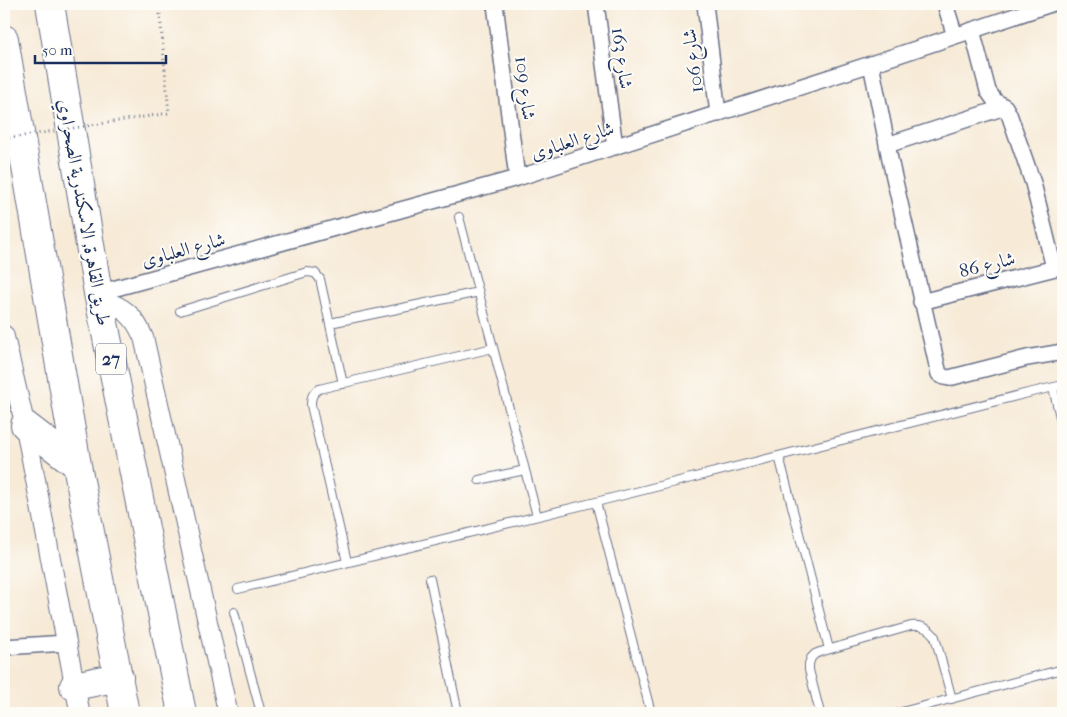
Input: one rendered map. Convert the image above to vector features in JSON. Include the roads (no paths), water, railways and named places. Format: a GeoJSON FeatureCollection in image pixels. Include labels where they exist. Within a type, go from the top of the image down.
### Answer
{"type":"FeatureCollection","features":[{"type":"Feature","properties":{"kind":"highway","name":"طريق القاهرة, الاسكندرية الصحراوي"},"geometry":{"type":"LineString","coordinates":[[50,4],[99,296],[182,713]]}},
{"type":"Feature","properties":{"kind":"highway"},"geometry":{"type":"LineString","coordinates":[[4,39],[7,70],[77,465],[125,713]]}},
{"type":"Feature","properties":{"kind":"highway"},"geometry":{"type":"LineString","coordinates":[[25,426],[77,465]]}},
{"type":"Feature","properties":{"kind":"highway"},"geometry":{"type":"LineString","coordinates":[[74,686],[119,677]]}},
{"type":"Feature","properties":{"kind":"street","name":"شارع 109"},"geometry":{"type":"LineString","coordinates":[[496,4],[517,178]]}},
{"type":"Feature","properties":{"kind":"street","name":"شارع 163"},"geometry":{"type":"LineString","coordinates":[[596,4],[615,147]]}},
{"type":"Feature","properties":{"kind":"street","name":"شارع 106"},"geometry":{"type":"LineString","coordinates":[[705,4],[718,114]]}},
{"type":"Feature","properties":{"kind":"street"},"geometry":{"type":"LineString","coordinates":[[945,4],[955,36]]}},
{"type":"Feature","properties":{"kind":"street","name":"شارع العلباوى"},"geometry":{"type":"LineString","coordinates":[[99,296],[517,178],[1052,4]]}},
{"type":"Feature","properties":{"kind":"street"},"geometry":{"type":"LineString","coordinates":[[972,30],[988,91],[995,101],[1006,107],[1009,114],[1059,267]]}},
{"type":"Feature","properties":{"kind":"street"},"geometry":{"type":"LineString","coordinates":[[871,64],[921,302],[939,374],[949,378],[1027,358],[1063,352]]}},
{"type":"Feature","properties":{"kind":"street"},"geometry":{"type":"LineString","coordinates":[[887,145],[1006,107]]}},
{"type":"Feature","properties":{"kind":"street","name":"شارع 86"},"geometry":{"type":"LineString","coordinates":[[921,302],[1059,267]]}},
{"type":"Feature","properties":{"kind":"street"},"geometry":{"type":"LineString","coordinates":[[99,296],[128,312],[135,320],[144,339],[228,713]]}},
{"type":"Feature","properties":{"kind":"street"},"geometry":{"type":"LineString","coordinates":[[4,336],[25,426],[80,713]]}},
{"type":"Feature","properties":{"kind":"street"},"geometry":{"type":"LineString","coordinates":[[4,648],[66,643]]}},
{"type":"Feature","properties":{"kind":"lane"},"geometry":{"type":"LineString","coordinates":[[459,217],[537,516]]}},
{"type":"Feature","properties":{"kind":"lane"},"geometry":{"type":"LineString","coordinates":[[180,311],[311,272],[315,273],[320,279],[343,384]]}},
{"type":"Feature","properties":{"kind":"lane"},"geometry":{"type":"LineString","coordinates":[[330,324],[479,292]]}},
{"type":"Feature","properties":{"kind":"lane"},"geometry":{"type":"LineString","coordinates":[[347,562],[311,400],[315,392],[319,389],[493,348]]}},
{"type":"Feature","properties":{"kind":"lane"},"geometry":{"type":"LineString","coordinates":[[238,589],[1063,385]]}},
{"type":"Feature","properties":{"kind":"lane"},"geometry":{"type":"LineString","coordinates":[[1053,388],[1063,430]]}},
{"type":"Feature","properties":{"kind":"lane"},"geometry":{"type":"LineString","coordinates":[[779,456],[829,649]]}},
{"type":"Feature","properties":{"kind":"lane"},"geometry":{"type":"LineString","coordinates":[[478,480],[525,470]]}},
{"type":"Feature","properties":{"kind":"lane"},"geometry":{"type":"LineString","coordinates":[[596,502],[651,713]]}},
{"type":"Feature","properties":{"kind":"lane"},"geometry":{"type":"LineString","coordinates":[[430,579],[458,713]]}},
{"type":"Feature","properties":{"kind":"lane"},"geometry":{"type":"LineString","coordinates":[[234,612],[261,713]]}},
{"type":"Feature","properties":{"kind":"lane"},"geometry":{"type":"LineString","coordinates":[[820,713],[809,670],[811,658],[815,654],[912,626],[925,627],[935,637],[952,699]]}},
{"type":"Feature","properties":{"kind":"lane"},"geometry":{"type":"LineString","coordinates":[[898,713],[1063,669]]}}]}
